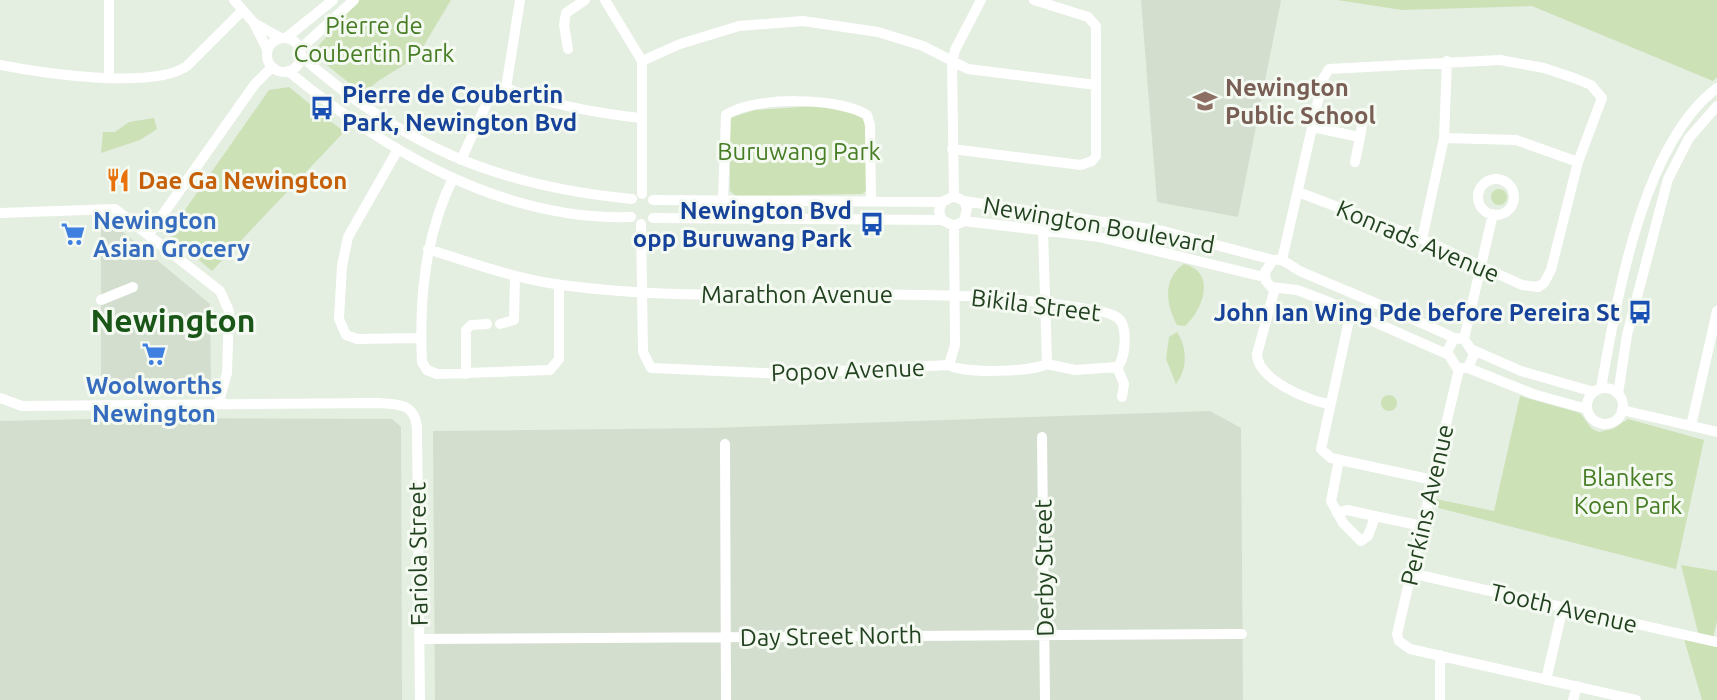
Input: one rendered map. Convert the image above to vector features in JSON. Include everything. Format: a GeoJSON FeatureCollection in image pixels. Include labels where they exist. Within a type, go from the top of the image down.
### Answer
{"type":"FeatureCollection","features":[{"type":"Feature","properties":{"kind":"street"},"geometry":{"type":"LineString","coordinates":[[109,0],[109,77]]}},
{"type":"Feature","properties":{"kind":"street"},"geometry":{"type":"LineString","coordinates":[[234,0],[254,23],[267,49],[267,57],[272,67],[288,71],[321,100],[397,151],[453,178],[502,196],[542,206],[631,217],[641,224]]}},
{"type":"Feature","properties":{"kind":"street"},"geometry":{"type":"LineString","coordinates":[[267,49],[333,0]]}},
{"type":"Feature","properties":{"kind":"street"},"geometry":{"type":"LineString","coordinates":[[288,71],[297,66],[300,53],[354,0]]}},
{"type":"Feature","properties":{"kind":"street"},"geometry":{"type":"LineString","coordinates":[[506,88],[520,0]]}},
{"type":"Feature","properties":{"kind":"street"},"geometry":{"type":"LineString","coordinates":[[568,49],[564,26],[566,13],[585,0]]}},
{"type":"Feature","properties":{"kind":"street"},"geometry":{"type":"LineString","coordinates":[[605,0],[642,61],[642,198],[631,217]]}},
{"type":"Feature","properties":{"kind":"street"},"geometry":{"type":"LineString","coordinates":[[949,365],[955,345],[953,295],[959,223],[967,215],[959,199],[952,149],[952,62],[955,50],[981,0]]}},
{"type":"Feature","properties":{"kind":"street"},"geometry":{"type":"LineString","coordinates":[[952,149],[1087,164],[1093,161],[1097,150],[1093,21],[1034,0]]}},
{"type":"Feature","properties":{"kind":"street"},"geometry":{"type":"LineString","coordinates":[[0,65],[43,74],[109,77],[181,70],[243,10]]}},
{"type":"Feature","properties":{"kind":"street"},"geometry":{"type":"LineString","coordinates":[[642,61],[680,44],[739,26],[803,21],[878,32],[923,46],[968,69],[1096,85]]}},
{"type":"Feature","properties":{"kind":"street"},"geometry":{"type":"LineString","coordinates":[[254,23],[295,42],[300,53],[376,116],[432,148],[511,179],[543,186],[642,198],[942,202],[959,199]]}},
{"type":"Feature","properties":{"kind":"street"},"geometry":{"type":"LineString","coordinates":[[1329,404],[1307,400],[1264,372],[1258,364],[1257,354],[1279,288],[1290,280],[1282,262],[1323,79],[1329,69],[1387,68],[1492,59],[1530,65],[1586,83],[1600,94],[1602,103],[1578,162],[1516,140],[1444,138]]}},
{"type":"Feature","properties":{"kind":"street"},"geometry":{"type":"LineString","coordinates":[[1422,239],[1444,138],[1447,61]]}},
{"type":"Feature","properties":{"kind":"street"},"geometry":{"type":"LineString","coordinates":[[149,234],[255,84],[272,67]]}},
{"type":"Feature","properties":{"kind":"street"},"geometry":{"type":"LineString","coordinates":[[461,160],[491,94],[506,88],[537,100],[584,111],[641,118]]}},
{"type":"Feature","properties":{"kind":"street"},"geometry":{"type":"LineString","coordinates":[[1717,88],[1684,120],[1670,141],[1652,181],[1615,314],[1598,390],[1588,399],[1587,409],[1592,418],[1607,424],[1616,419],[1622,410],[1618,394],[1627,335],[1668,179],[1689,138],[1717,106]]}},
{"type":"Feature","properties":{"kind":"street"},"geometry":{"type":"LineString","coordinates":[[723,200],[726,115],[764,105],[807,102],[851,108],[867,115],[870,125],[871,201]]}},
{"type":"Feature","properties":{"kind":"street"},"geometry":{"type":"LineString","coordinates":[[1355,162],[1364,113]]}},
{"type":"Feature","properties":{"kind":"street"},"geometry":{"type":"LineString","coordinates":[[1312,127],[1360,137]]}},
{"type":"Feature","properties":{"kind":"street"},"geometry":{"type":"LineString","coordinates":[[397,151],[348,237],[342,266],[339,319],[346,335],[357,339],[421,338]]}},
{"type":"Feature","properties":{"kind":"street","name":"Konrads Avenue"},"geometry":{"type":"LineString","coordinates":[[1298,192],[1422,239],[1481,268],[1529,287],[1538,287],[1545,283],[1551,270],[1578,162]]}},
{"type":"Feature","properties":{"kind":"street"},"geometry":{"type":"LineString","coordinates":[[453,178],[428,249],[423,278],[422,362],[427,370],[437,374],[466,374],[545,372],[554,367],[559,359],[559,285]]}},
{"type":"Feature","properties":{"kind":"street"},"geometry":{"type":"LineString","coordinates":[[642,198],[656,209],[653,218]]}},
{"type":"Feature","properties":{"kind":"street","name":"Newington Boulevard"},"geometry":{"type":"LineString","coordinates":[[959,199],[1163,231],[1282,262],[1459,338]]}},
{"type":"Feature","properties":{"kind":"street"},"geometry":{"type":"LineString","coordinates":[[942,202],[939,211],[942,220]]}},
{"type":"Feature","properties":{"kind":"street"},"geometry":{"type":"LineString","coordinates":[[0,213],[115,209],[224,296],[229,312],[227,373],[221,391],[222,404]]}},
{"type":"Feature","properties":{"kind":"street"},"geometry":{"type":"LineString","coordinates":[[1448,355],[1448,345],[1459,338],[1481,268],[1493,214]]}},
{"type":"Feature","properties":{"kind":"street"},"geometry":{"type":"LineString","coordinates":[[641,224],[653,218],[942,220],[959,223]]}},
{"type":"Feature","properties":{"kind":"street","name":"Newington Boulevard"},"geometry":{"type":"LineString","coordinates":[[959,223],[1043,229],[1099,237],[1265,277]]}},
{"type":"Feature","properties":{"kind":"street"},"geometry":{"type":"LineString","coordinates":[[641,224],[642,293]]}},
{"type":"Feature","properties":{"kind":"street"},"geometry":{"type":"LineString","coordinates":[[1043,229],[1048,365]]}},
{"type":"Feature","properties":{"kind":"street","name":"Marathon Avenue"},"geometry":{"type":"LineString","coordinates":[[428,249],[515,276],[559,285],[642,293],[953,295]]}},
{"type":"Feature","properties":{"kind":"street"},"geometry":{"type":"LineString","coordinates":[[1282,262],[1267,267],[1265,277],[1268,284],[1351,311],[1448,355],[1463,368],[1529,393],[1587,409]]}},
{"type":"Feature","properties":{"kind":"street"},"geometry":{"type":"LineString","coordinates":[[500,324],[514,320],[515,276]]}},
{"type":"Feature","properties":{"kind":"street"},"geometry":{"type":"LineString","coordinates":[[101,300],[133,287]]}},
{"type":"Feature","properties":{"kind":"street","name":"Popov Avenue"},"geometry":{"type":"LineString","coordinates":[[642,293],[643,352],[648,366],[657,370],[726,369],[784,374],[949,365],[962,370],[1021,370],[1048,365],[1075,370],[1117,367]]}},
{"type":"Feature","properties":{"kind":"street","name":"Bikila Street"},"geometry":{"type":"LineString","coordinates":[[953,295],[1045,303],[1106,313],[1119,318],[1123,326],[1123,358],[1117,367]]}},
{"type":"Feature","properties":{"kind":"street"},"geometry":{"type":"LineString","coordinates":[[1351,311],[1321,449],[1328,456],[1339,460],[1433,481]]}},
{"type":"Feature","properties":{"kind":"street"},"geometry":{"type":"LineString","coordinates":[[1691,426],[1717,311]]}},
{"type":"Feature","properties":{"kind":"street"},"geometry":{"type":"LineString","coordinates":[[466,374],[466,330],[471,325],[487,324]]}},
{"type":"Feature","properties":{"kind":"street"},"geometry":{"type":"LineString","coordinates":[[1459,338],[1473,351],[1521,371],[1618,394]]}},
{"type":"Feature","properties":{"kind":"street"},"geometry":{"type":"LineString","coordinates":[[1463,368],[1474,359],[1473,351]]}},
{"type":"Feature","properties":{"kind":"street"},"geometry":{"type":"LineString","coordinates":[[1117,367],[1124,384],[1122,397]]}},
{"type":"Feature","properties":{"kind":"street","name":"Perkins Avenue"},"geometry":{"type":"LineString","coordinates":[[1440,655],[1410,649],[1399,641],[1397,634],[1463,368]]}},
{"type":"Feature","properties":{"kind":"street"},"geometry":{"type":"LineString","coordinates":[[0,390],[4,400],[22,406],[222,404]]}},
{"type":"Feature","properties":{"kind":"street"},"geometry":{"type":"LineString","coordinates":[[208,401],[221,391]]}},
{"type":"Feature","properties":{"kind":"street"},"geometry":{"type":"LineString","coordinates":[[191,404],[208,401],[222,404]]}},
{"type":"Feature","properties":{"kind":"street","name":"Fariola Street"},"geometry":{"type":"LineString","coordinates":[[222,404],[377,403],[401,404],[412,410],[417,428],[420,700]]}},
{"type":"Feature","properties":{"kind":"street"},"geometry":{"type":"LineString","coordinates":[[1622,410],[1717,432]]}},
{"type":"Feature","properties":{"kind":"street","name":"Derby Street"},"geometry":{"type":"LineString","coordinates":[[1042,437],[1045,700]]}},
{"type":"Feature","properties":{"kind":"street"},"geometry":{"type":"LineString","coordinates":[[725,444],[726,700]]}},
{"type":"Feature","properties":{"kind":"street"},"geometry":{"type":"LineString","coordinates":[[1339,460],[1331,497],[1337,513],[1354,538],[1361,541],[1368,536],[1375,517]]}},
{"type":"Feature","properties":{"kind":"street"},"geometry":{"type":"LineString","coordinates":[[1337,513],[1347,510],[1422,526]]}},
{"type":"Feature","properties":{"kind":"street","name":"Tooth Avenue"},"geometry":{"type":"LineString","coordinates":[[1410,573],[1717,642]]}},
{"type":"Feature","properties":{"kind":"street"},"geometry":{"type":"LineString","coordinates":[[1546,680],[1563,607]]}},
{"type":"Feature","properties":{"kind":"street","name":"Day Street North"},"geometry":{"type":"LineString","coordinates":[[419,639],[1242,634]]}},
{"type":"Feature","properties":{"kind":"street"},"geometry":{"type":"LineString","coordinates":[[1440,700],[1440,655],[1636,700]]}},
{"type":"Feature","properties":{"kind":"street"},"geometry":{"type":"LineString","coordinates":[[1573,700],[1577,686]]}},
{"type":"Feature","properties":{"kind":"shaded area","name":"Newington Public School"},"geometry":{"type":"Polygon","coordinates":[[[1141,0],[1281,0],[1238,217],[1157,202],[1141,0]]]}},
{"type":"Feature","properties":{"kind":"shaded area"},"geometry":{"type":"Polygon","coordinates":[[[111,222],[210,304],[211,388],[101,390],[101,223],[111,222]]]}},
{"type":"Feature","properties":{"kind":"shaded area"},"geometry":{"type":"Polygon","coordinates":[[[1210,411],[1241,428],[1243,700],[435,700],[433,431],[712,428],[1210,411]]]}},
{"type":"Feature","properties":{"kind":"shaded area"},"geometry":{"type":"Polygon","coordinates":[[[134,418],[392,419],[401,427],[402,700],[0,700],[0,421],[134,418]]]}},
{"type":"Feature","properties":{"kind":"green space","name":"Pierre de Coubertin Park"},"geometry":{"type":"Polygon","coordinates":[[[359,0],[451,0],[417,57],[378,81],[363,94],[318,58],[314,51],[359,0]]]}},
{"type":"Feature","properties":{"kind":"green space"},"geometry":{"type":"Polygon","coordinates":[[[1337,0],[1717,0],[1717,77],[1713,81],[1532,6],[1402,10],[1337,0]]]}},
{"type":"Feature","properties":{"kind":"green space","name":"Pierre de Coubertin Park"},"geometry":{"type":"Polygon","coordinates":[[[289,87],[344,132],[212,271],[168,234],[269,90],[289,87]]]}},
{"type":"Feature","properties":{"kind":"green space","name":"Buruwang Park"},"geometry":{"type":"Polygon","coordinates":[[[818,106],[851,112],[866,119],[868,189],[862,194],[736,196],[730,191],[730,118],[755,110],[818,106]]]}},
{"type":"Feature","properties":{"kind":"green space"},"geometry":{"type":"Polygon","coordinates":[[[154,118],[157,129],[140,140],[101,153],[103,132],[115,132],[129,122],[154,118]]]}},
{"type":"Feature","properties":{"kind":"green space"},"geometry":{"type":"Polygon","coordinates":[[[1499,189],[1505,191],[1505,203],[1499,205],[1493,203],[1491,197],[1493,191],[1499,189]]]}},
{"type":"Feature","properties":{"kind":"green space"},"geometry":{"type":"Polygon","coordinates":[[[1184,264],[1194,268],[1204,283],[1204,292],[1197,311],[1185,326],[1177,325],[1170,309],[1168,292],[1172,277],[1184,264]]]}},
{"type":"Feature","properties":{"kind":"green space"},"geometry":{"type":"Polygon","coordinates":[[[1177,332],[1181,338],[1185,359],[1176,384],[1166,359],[1169,337],[1177,332]]]}},
{"type":"Feature","properties":{"kind":"green space"},"geometry":{"type":"Polygon","coordinates":[[[1389,395],[1395,397],[1395,409],[1389,411],[1383,409],[1381,403],[1383,397],[1389,395]]]}},
{"type":"Feature","properties":{"kind":"green space","name":"Blankers Koen Park"},"geometry":{"type":"Polygon","coordinates":[[[1520,396],[1580,413],[1592,429],[1599,432],[1613,429],[1628,419],[1704,440],[1676,569],[1435,507],[1436,499],[1494,511],[1520,396]]]}},
{"type":"Feature","properties":{"kind":"green space"},"geometry":{"type":"Polygon","coordinates":[[[1681,565],[1717,571],[1717,621],[1713,638],[1699,636],[1681,565]]]}},
{"type":"Feature","properties":{"kind":"green space"},"geometry":{"type":"Polygon","coordinates":[[[1684,639],[1717,646],[1717,700],[1702,700],[1684,639]]]}},
{"type":"Feature","properties":{"kind":"place","name":"Newington Public School"},"geometry":{"type":"Point","coordinates":[1205,101]}},
{"type":"Feature","properties":{"kind":"place","name":"Pierre de Coubertin Park, Newington Bvd"},"geometry":{"type":"Point","coordinates":[322,108]}},
{"type":"Feature","properties":{"kind":"place","name":"Dae Ga Newington"},"geometry":{"type":"Point","coordinates":[118,180]}},
{"type":"Feature","properties":{"kind":"place","name":"Newington Bvd opp Buruwang Park"},"geometry":{"type":"Point","coordinates":[872,224]}},
{"type":"Feature","properties":{"kind":"place","name":"Newington Asian Grocery"},"geometry":{"type":"Point","coordinates":[73,234]}},
{"type":"Feature","properties":{"kind":"place","name":"John Ian Wing Pde before Pereira St"},"geometry":{"type":"Point","coordinates":[1640,312]}},
{"type":"Feature","properties":{"kind":"place","name":"Woolworths Newington"},"geometry":{"type":"Point","coordinates":[154,354]}},
{"type":"Feature","properties":{"kind":"district","name":"Newington"},"geometry":{"type":"Point","coordinates":[173,320]}}]}
